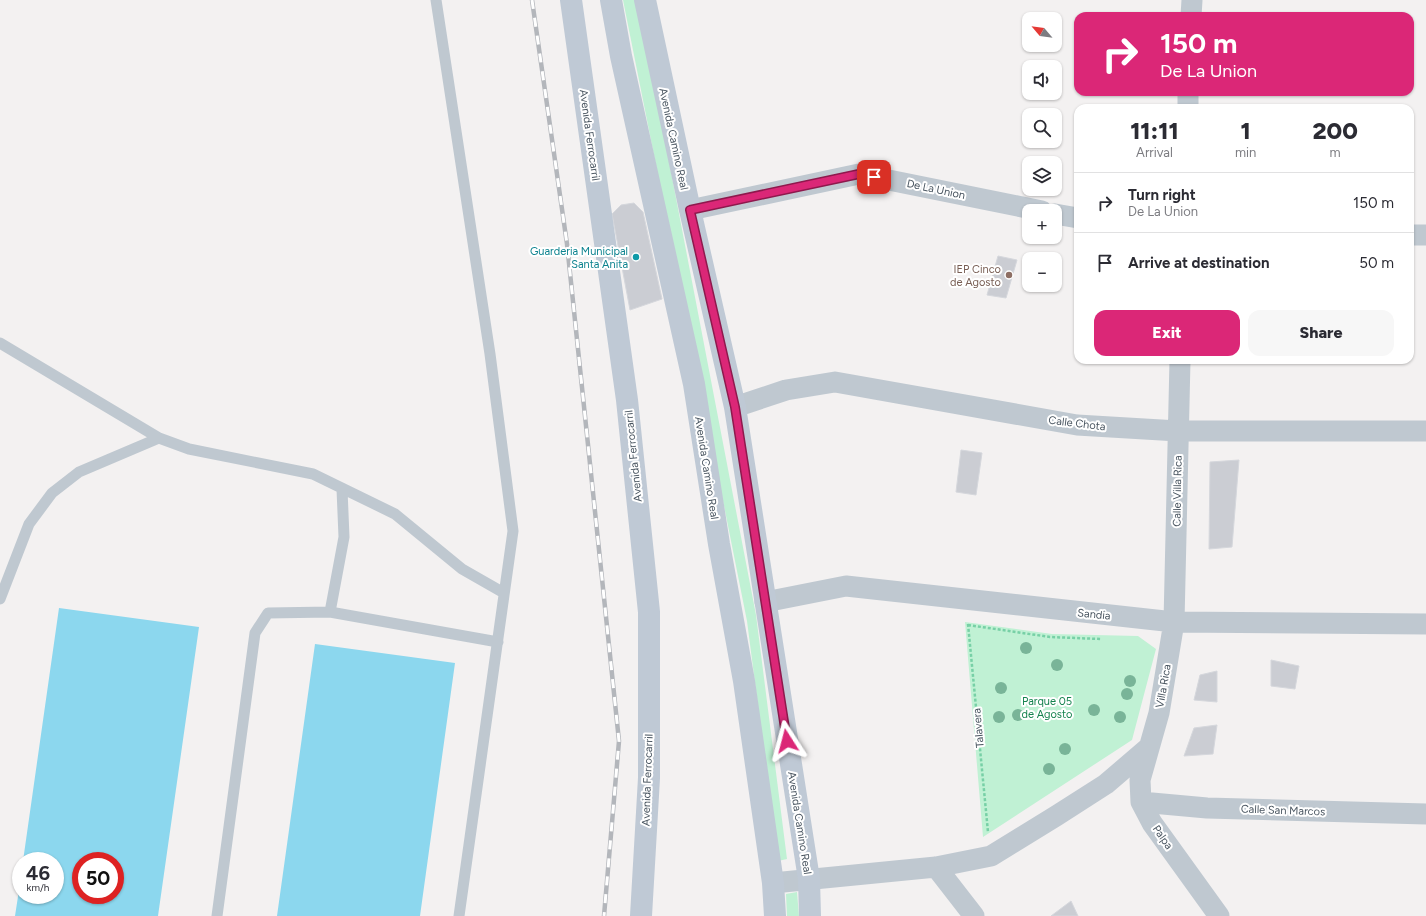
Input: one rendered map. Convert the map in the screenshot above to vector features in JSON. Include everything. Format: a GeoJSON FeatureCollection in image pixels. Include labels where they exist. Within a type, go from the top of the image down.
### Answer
{"type":"FeatureCollection","features":[{"type":"Feature","properties":{"kind":"main road","name":"Avenida Ferrocarril"},"geometry":{"type":"LineString","coordinates":[[571,0],[627,400],[649,612],[649,778],[641,916]]}},
{"type":"Feature","properties":{"kind":"main road","name":"Avenida Camino Real"},"geometry":{"type":"LineString","coordinates":[[611,0],[621,56],[694,384],[719,544],[744,681],[773,883],[775,916]]}},
{"type":"Feature","properties":{"kind":"main road","name":"Avenida Camino Real"},"geometry":{"type":"LineString","coordinates":[[645,0],[690,210],[735,407],[809,879],[810,916]]}},
{"type":"Feature","properties":{"kind":"street"},"geometry":{"type":"LineString","coordinates":[[1191,12],[1192,0]]}},
{"type":"Feature","properties":{"kind":"street","name":"De La Union"},"geometry":{"type":"LineString","coordinates":[[690,210],[859,174],[1022,207]]}},
{"type":"Feature","properties":{"kind":"street"},"geometry":{"type":"LineString","coordinates":[[1062,215],[1074,217]]}},
{"type":"Feature","properties":{"kind":"street"},"geometry":{"type":"LineString","coordinates":[[1414,235],[1426,235]]}},
{"type":"Feature","properties":{"kind":"street","name":"Calle Villa Rica"},"geometry":{"type":"LineString","coordinates":[[1174,622],[1180,364]]}},
{"type":"Feature","properties":{"kind":"street","name":"Calle Chota"},"geometry":{"type":"LineString","coordinates":[[735,407],[786,390],[835,382],[1077,425],[1178,431],[1426,431]]}},
{"type":"Feature","properties":{"kind":"street","name":"Sandia"},"geometry":{"type":"LineString","coordinates":[[766,602],[846,586],[1174,622],[1426,624]]}},
{"type":"Feature","properties":{"kind":"street","name":"Villa Rica"},"geometry":{"type":"LineString","coordinates":[[1148,748],[1159,713],[1174,622]]}},
{"type":"Feature","properties":{"kind":"street"},"geometry":{"type":"LineString","coordinates":[[773,883],[936,867],[991,856],[1106,784],[1148,748]]}},
{"type":"Feature","properties":{"kind":"street","name":"Palpa"},"geometry":{"type":"LineString","coordinates":[[1148,748],[1140,780],[1141,802],[1152,823],[1219,916]]}},
{"type":"Feature","properties":{"kind":"street","name":"Calle San Marcos"},"geometry":{"type":"LineString","coordinates":[[1141,802],[1207,808],[1426,814]]}},
{"type":"Feature","properties":{"kind":"street"},"geometry":{"type":"LineString","coordinates":[[936,867],[974,916]]}},
{"type":"Feature","properties":{"kind":"lane"},"geometry":{"type":"LineString","coordinates":[[436,0],[490,354],[513,531],[459,916]]}},
{"type":"Feature","properties":{"kind":"lane"},"geometry":{"type":"LineString","coordinates":[[0,343],[160,438],[189,449],[313,474],[395,514],[462,569],[504,593]]}},
{"type":"Feature","properties":{"kind":"lane"},"geometry":{"type":"LineString","coordinates":[[0,597],[29,524],[52,493],[79,472],[160,438]]}},
{"type":"Feature","properties":{"kind":"lane"},"geometry":{"type":"LineString","coordinates":[[330,612],[344,537],[342,489]]}},
{"type":"Feature","properties":{"kind":"lane"},"geometry":{"type":"LineString","coordinates":[[217,916],[255,633],[268,613],[330,612],[498,642]]}},
{"type":"Feature","properties":{"kind":"path","name":"Talavera"},"geometry":{"type":"LineString","coordinates":[[964,600],[968,625],[991,856]]}},
{"type":"Feature","properties":{"kind":"path"},"geometry":{"type":"LineString","coordinates":[[968,625],[1050,637],[1105,639]]}},
{"type":"Feature","properties":{"kind":"path"},"geometry":{"type":"LineString","coordinates":[[988,831],[994,826]]}},
{"type":"Feature","properties":{"kind":"green space"},"geometry":{"type":"Polygon","coordinates":[[[623,0],[638,0],[756,615],[787,859],[778,861],[747,621],[623,0]]]}},
{"type":"Feature","properties":{"kind":"green space","name":"Parque 05 de Agosto"},"geometry":{"type":"Polygon","coordinates":[[[965,622],[1052,634],[1138,636],[1156,649],[1132,740],[983,837],[965,622]]]}},
{"type":"Feature","properties":{"kind":"green space"},"geometry":{"type":"Polygon","coordinates":[[[797,892],[799,916],[787,916],[786,894],[797,892]]]}},
{"type":"Feature","properties":{"kind":"water"},"geometry":{"type":"Polygon","coordinates":[[[59,608],[199,627],[158,916],[15,916],[17,904],[64,904],[64,852],[24,852],[59,608]]]}},
{"type":"Feature","properties":{"kind":"water"},"geometry":{"type":"Polygon","coordinates":[[[315,644],[455,663],[420,916],[277,916],[315,644]]]}},
{"type":"Feature","properties":{"kind":"building","name":"Guarderia Municipal Santa Anita"},"geometry":{"type":"Polygon","coordinates":[[[634,203],[643,212],[662,299],[630,310],[612,214],[621,205],[634,203]]]}},
{"type":"Feature","properties":{"kind":"building"},"geometry":{"type":"Polygon","coordinates":[[[998,256],[1017,260],[1006,298],[987,295],[998,256]]]}},
{"type":"Feature","properties":{"kind":"building"},"geometry":{"type":"Polygon","coordinates":[[[961,450],[982,453],[976,495],[956,492],[961,450]]]}},
{"type":"Feature","properties":{"kind":"building"},"geometry":{"type":"Polygon","coordinates":[[[1239,460],[1232,547],[1209,549],[1210,462],[1239,460]]]}},
{"type":"Feature","properties":{"kind":"building"},"geometry":{"type":"Polygon","coordinates":[[[1271,660],[1299,666],[1295,689],[1271,686],[1271,660]]]}},
{"type":"Feature","properties":{"kind":"building"},"geometry":{"type":"Polygon","coordinates":[[[1217,671],[1217,702],[1194,700],[1200,675],[1217,671]]]}},
{"type":"Feature","properties":{"kind":"building"},"geometry":{"type":"Polygon","coordinates":[[[1217,725],[1213,754],[1184,756],[1194,728],[1217,725]]]}},
{"type":"Feature","properties":{"kind":"building"},"geometry":{"type":"Polygon","coordinates":[[[1071,901],[1078,916],[1051,916],[1071,901]]]}},
{"type":"Feature","properties":{"kind":"railway"},"geometry":{"type":"LineString","coordinates":[[532,0],[567,244],[619,741],[604,916]]}},
{"type":"Feature","properties":{"kind":"place","name":"Guarderia Municipal Santa Anita"},"geometry":{"type":"Point","coordinates":[636,257]}},
{"type":"Feature","properties":{"kind":"place","name":"IEP Cinco de Agosto"},"geometry":{"type":"Point","coordinates":[1009,275]}},
{"type":"Feature","properties":{"kind":"route"},"geometry":{"type":"LineString","coordinates":[[787,741],[735,407],[690,210],[859,174],[874,177]]}}]}
